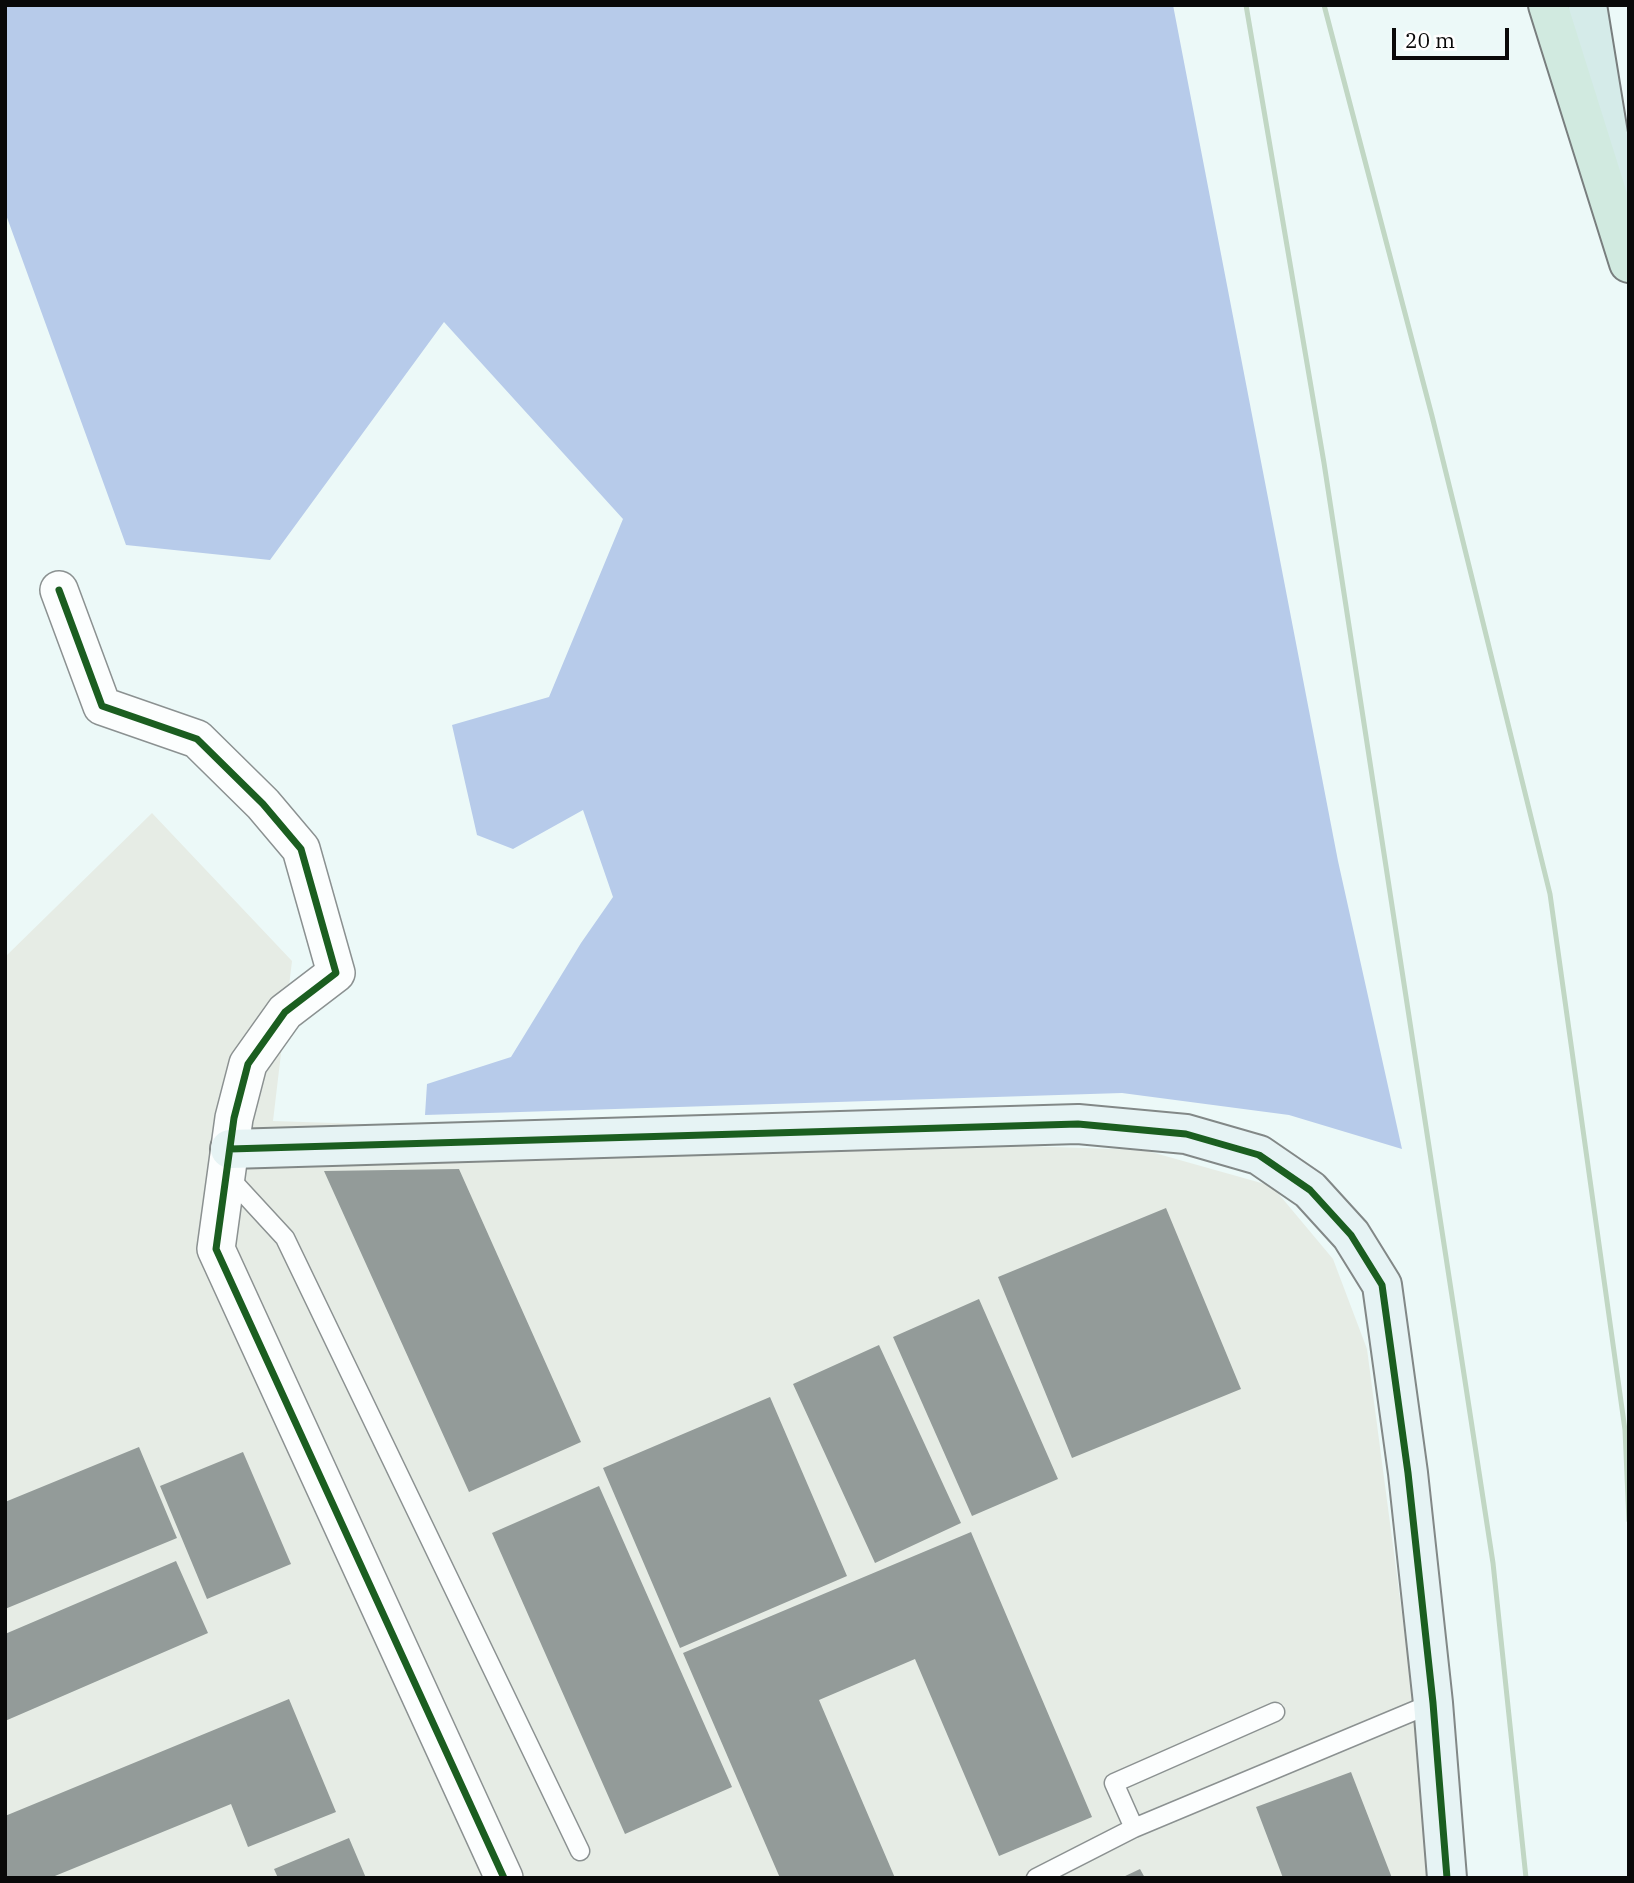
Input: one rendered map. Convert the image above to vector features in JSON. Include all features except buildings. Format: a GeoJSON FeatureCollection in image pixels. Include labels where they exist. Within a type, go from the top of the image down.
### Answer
{"type":"FeatureCollection","features":[{"type":"Feature","properties":{"kind":"highway"},"geometry":{"type":"LineString","coordinates":[[1548,5],[1629,261]]}},
{"type":"Feature","properties":{"kind":"main road"},"geometry":{"type":"LineString","coordinates":[[1587,5],[1629,261]]}},
{"type":"Feature","properties":{"kind":"street"},"geometry":{"type":"LineString","coordinates":[[59,590],[102,706],[198,739],[263,804],[301,849],[336,973],[285,1012],[248,1063],[234,1118],[216,1249],[503,1878]]}},
{"type":"Feature","properties":{"kind":"street"},"geometry":{"type":"LineString","coordinates":[[228,1162],[1078,1124],[1186,1134],[1259,1155],[1310,1190],[1351,1235],[1381,1286],[1408,1473],[1433,1703],[1447,1878]]}},
{"type":"Feature","properties":{"kind":"lane"},"geometry":{"type":"LineString","coordinates":[[228,1162],[285,1238],[580,1851]]}},
{"type":"Feature","properties":{"kind":"lane"},"geometry":{"type":"LineString","coordinates":[[1036,1878],[1134,1828],[1433,1703]]}},
{"type":"Feature","properties":{"kind":"lane"},"geometry":{"type":"LineString","coordinates":[[1134,1828],[1114,1783],[1275,1712]]}},
{"type":"Feature","properties":{"kind":"shaded area"},"geometry":{"type":"Polygon","coordinates":[[[5,5],[1173,5],[1338,861],[1402,1149],[1289,1115],[1122,1093],[425,1115],[427,1084],[511,1057],[581,943],[613,897],[583,810],[513,849],[477,835],[452,725],[549,697],[623,519],[444,322],[270,560],[126,545],[5,212],[5,5]]]}},
{"type":"Feature","properties":{"kind":"shaded area"},"geometry":{"type":"Polygon","coordinates":[[[152,813],[292,961],[273,1121],[1144,1150],[1272,1186],[1333,1259],[1367,1349],[1434,1856],[1434,1878],[5,1878],[5,957],[152,813]]]}},
{"type":"Feature","properties":{"kind":"railway"},"geometry":{"type":"LineString","coordinates":[[1246,5],[1324,463],[1493,1563],[1526,1878]]}},
{"type":"Feature","properties":{"kind":"railway"},"geometry":{"type":"LineString","coordinates":[[1324,5],[1432,416],[1550,894],[1625,1430],[1629,1521]]}},
{"type":"Feature","properties":{"kind":"cycle path"},"geometry":{"type":"LineString","coordinates":[[59,590],[102,706],[197,739],[263,804],[301,849],[336,973],[285,1012],[248,1064],[234,1118],[216,1249],[504,1878]]}},
{"type":"Feature","properties":{"kind":"cycle path"},"geometry":{"type":"LineString","coordinates":[[230,1149],[1078,1124],[1186,1134],[1259,1155],[1310,1190],[1351,1235],[1382,1285],[1408,1473],[1433,1703],[1447,1878]]}}]}
